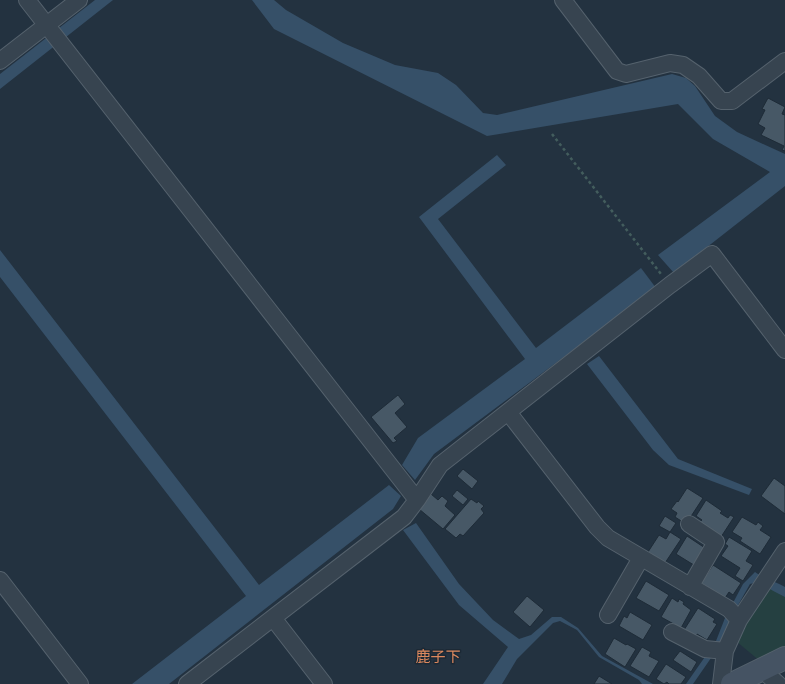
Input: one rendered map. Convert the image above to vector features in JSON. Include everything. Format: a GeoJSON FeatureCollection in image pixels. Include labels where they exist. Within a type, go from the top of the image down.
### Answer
{"type":"FeatureCollection","features":[{"type":"Feature","properties":{"kind":"main road"},"geometry":{"type":"LineString","coordinates":[[732,684],[771,676],[785,658]]}},
{"type":"Feature","properties":{"kind":"street"},"geometry":{"type":"LineString","coordinates":[[27,0],[62,45]]}},
{"type":"Feature","properties":{"kind":"street"},"geometry":{"type":"LineString","coordinates":[[0,61],[48,27],[79,0]]}},
{"type":"Feature","properties":{"kind":"street"},"geometry":{"type":"LineString","coordinates":[[563,0],[617,71],[626,74],[670,63],[683,65],[699,76],[721,101],[732,101],[782,68]]}},
{"type":"Feature","properties":{"kind":"street"},"geometry":{"type":"LineString","coordinates":[[48,27],[417,500]]}},
{"type":"Feature","properties":{"kind":"street"},"geometry":{"type":"LineString","coordinates":[[187,684],[404,517],[440,465],[670,285],[712,254],[785,350]]}},
{"type":"Feature","properties":{"kind":"street"},"geometry":{"type":"LineString","coordinates":[[508,412],[597,527],[608,538],[734,615]]}},
{"type":"Feature","properties":{"kind":"street"},"geometry":{"type":"LineString","coordinates":[[689,524],[716,542],[690,587]]}},
{"type":"Feature","properties":{"kind":"street"},"geometry":{"type":"LineString","coordinates":[[721,684],[717,650],[734,615],[764,581],[785,551]]}},
{"type":"Feature","properties":{"kind":"street"},"geometry":{"type":"LineString","coordinates":[[608,615],[642,558]]}},
{"type":"Feature","properties":{"kind":"street"},"geometry":{"type":"LineString","coordinates":[[0,580],[80,684]]}},
{"type":"Feature","properties":{"kind":"street"},"geometry":{"type":"LineString","coordinates":[[273,618],[324,684]]}},
{"type":"Feature","properties":{"kind":"street"},"geometry":{"type":"LineString","coordinates":[[672,632],[717,650]]}},
{"type":"Feature","properties":{"kind":"path"},"geometry":{"type":"LineString","coordinates":[[552,134],[670,285]]}},
{"type":"Feature","properties":{"kind":"green space"},"geometry":{"type":"Polygon","coordinates":[[[767,586],[785,595],[785,649],[761,662],[736,641],[767,586]]]}},
{"type":"Feature","properties":{"kind":"water"},"geometry":{"type":"Polygon","coordinates":[[[95,0],[113,0],[0,89],[0,74],[95,0]]]}},
{"type":"Feature","properties":{"kind":"water"},"geometry":{"type":"Polygon","coordinates":[[[252,0],[274,0],[286,10],[343,43],[395,65],[438,73],[456,85],[483,113],[497,115],[672,74],[686,78],[695,86],[715,116],[737,132],[785,154],[785,186],[674,273],[658,255],[770,172],[713,139],[678,104],[487,136],[274,29],[252,0]]]}},
{"type":"Feature","properties":{"kind":"water"},"geometry":{"type":"Polygon","coordinates":[[[497,155],[506,165],[438,219],[536,348],[641,268],[656,288],[434,454],[415,480],[402,465],[418,438],[525,359],[419,217],[497,155]]]}},
{"type":"Feature","properties":{"kind":"water"},"geometry":{"type":"Polygon","coordinates":[[[0,250],[259,585],[389,485],[401,496],[393,509],[169,684],[132,684],[246,596],[0,277],[0,250]]]}},
{"type":"Feature","properties":{"kind":"water"},"geometry":{"type":"Polygon","coordinates":[[[599,356],[678,459],[752,489],[749,495],[669,465],[653,450],[587,364],[599,356]]]}},
{"type":"Feature","properties":{"kind":"water"},"geometry":{"type":"Polygon","coordinates":[[[416,523],[459,584],[493,620],[519,639],[531,635],[552,617],[561,617],[578,628],[602,656],[653,684],[642,684],[639,680],[599,657],[577,630],[560,621],[553,623],[517,659],[502,684],[483,684],[508,647],[459,605],[403,530],[416,523]]]}},
{"type":"Feature","properties":{"kind":"water"},"geometry":{"type":"Polygon","coordinates":[[[755,572],[785,587],[785,597],[761,582],[750,584],[729,621],[720,645],[693,684],[686,684],[716,641],[725,618],[743,584],[755,572]]]}},
{"type":"Feature","properties":{"kind":"building"},"geometry":{"type":"Polygon","coordinates":[[[768,98],[785,107],[782,114],[785,115],[785,151],[782,150],[784,146],[761,135],[765,128],[758,124],[765,110],[762,109],[768,98]]]}},
{"type":"Feature","properties":{"kind":"building"},"geometry":{"type":"Polygon","coordinates":[[[398,395],[405,404],[395,413],[407,427],[394,438],[397,441],[393,443],[371,417],[398,395]]]}},
{"type":"Feature","properties":{"kind":"building"},"geometry":{"type":"Polygon","coordinates":[[[463,469],[478,481],[472,489],[457,476],[463,469]]]}},
{"type":"Feature","properties":{"kind":"building"},"geometry":{"type":"Polygon","coordinates":[[[774,478],[785,486],[785,514],[761,496],[774,478]]]}},
{"type":"Feature","properties":{"kind":"building"},"geometry":{"type":"Polygon","coordinates":[[[687,488],[703,498],[686,524],[675,517],[677,513],[671,509],[677,501],[678,502],[687,488]]]}},
{"type":"Feature","properties":{"kind":"building"},"geometry":{"type":"Polygon","coordinates":[[[457,490],[468,499],[463,505],[452,496],[457,490]]]}},
{"type":"Feature","properties":{"kind":"building"},"geometry":{"type":"Polygon","coordinates":[[[431,494],[438,500],[442,496],[448,501],[445,506],[455,515],[443,529],[419,509],[431,494]]]}},
{"type":"Feature","properties":{"kind":"building"},"geometry":{"type":"Polygon","coordinates":[[[471,499],[477,503],[478,501],[484,506],[481,509],[484,513],[463,536],[460,534],[456,538],[445,529],[471,499]]]}},
{"type":"Feature","properties":{"kind":"building"},"geometry":{"type":"Polygon","coordinates":[[[706,500],[722,511],[720,513],[728,518],[730,515],[734,517],[721,537],[699,523],[702,520],[696,516],[706,500]]]}},
{"type":"Feature","properties":{"kind":"building"},"geometry":{"type":"Polygon","coordinates":[[[665,516],[676,523],[670,532],[659,526],[665,516]]]}},
{"type":"Feature","properties":{"kind":"building"},"geometry":{"type":"Polygon","coordinates":[[[742,517],[756,525],[758,522],[763,526],[760,530],[771,537],[760,554],[740,541],[742,538],[732,532],[742,517]]]}},
{"type":"Feature","properties":{"kind":"building"},"geometry":{"type":"Polygon","coordinates":[[[670,532],[681,539],[665,563],[648,552],[659,535],[666,539],[670,532]]]}},
{"type":"Feature","properties":{"kind":"building"},"geometry":{"type":"Polygon","coordinates":[[[687,536],[708,550],[697,567],[676,554],[687,536]]]}},
{"type":"Feature","properties":{"kind":"building"},"geometry":{"type":"Polygon","coordinates":[[[729,537],[752,551],[746,561],[753,565],[743,581],[735,576],[740,568],[721,556],[728,546],[725,544],[729,537]]]}},
{"type":"Feature","properties":{"kind":"building"},"geometry":{"type":"Polygon","coordinates":[[[713,565],[741,583],[733,595],[729,592],[725,598],[701,583],[713,565]]]}},
{"type":"Feature","properties":{"kind":"building"},"geometry":{"type":"Polygon","coordinates":[[[646,581],[669,595],[659,611],[636,598],[646,581]]]}},
{"type":"Feature","properties":{"kind":"building"},"geometry":{"type":"Polygon","coordinates":[[[527,596],[544,610],[530,627],[513,612],[527,596]]]}},
{"type":"Feature","properties":{"kind":"building"},"geometry":{"type":"Polygon","coordinates":[[[672,598],[678,602],[679,599],[684,602],[683,604],[691,610],[681,628],[661,617],[672,598]]]}},
{"type":"Feature","properties":{"kind":"building"},"geometry":{"type":"Polygon","coordinates":[[[698,608],[715,619],[713,622],[717,624],[707,640],[697,634],[695,638],[684,630],[698,608]]]}},
{"type":"Feature","properties":{"kind":"building"},"geometry":{"type":"Polygon","coordinates":[[[630,612],[652,625],[643,640],[619,626],[624,616],[627,618],[630,612]]]}},
{"type":"Feature","properties":{"kind":"building"},"geometry":{"type":"Polygon","coordinates":[[[614,638],[636,649],[625,667],[605,654],[614,638]]]}},
{"type":"Feature","properties":{"kind":"building"},"geometry":{"type":"Polygon","coordinates":[[[642,647],[651,652],[649,656],[659,661],[649,677],[630,666],[642,647]]]}},
{"type":"Feature","properties":{"kind":"building"},"geometry":{"type":"Polygon","coordinates":[[[680,651],[697,662],[691,672],[673,660],[680,651]]]}},
{"type":"Feature","properties":{"kind":"building"},"geometry":{"type":"Polygon","coordinates":[[[666,664],[686,677],[681,684],[669,684],[667,682],[664,684],[656,679],[666,664]]]}},
{"type":"Feature","properties":{"kind":"building"},"geometry":{"type":"Polygon","coordinates":[[[599,676],[612,684],[594,684],[599,676]]]}},
{"type":"Feature","properties":{"kind":"district","name":"鹿子下"},"geometry":{"type":"Point","coordinates":[438,657]}}]}
